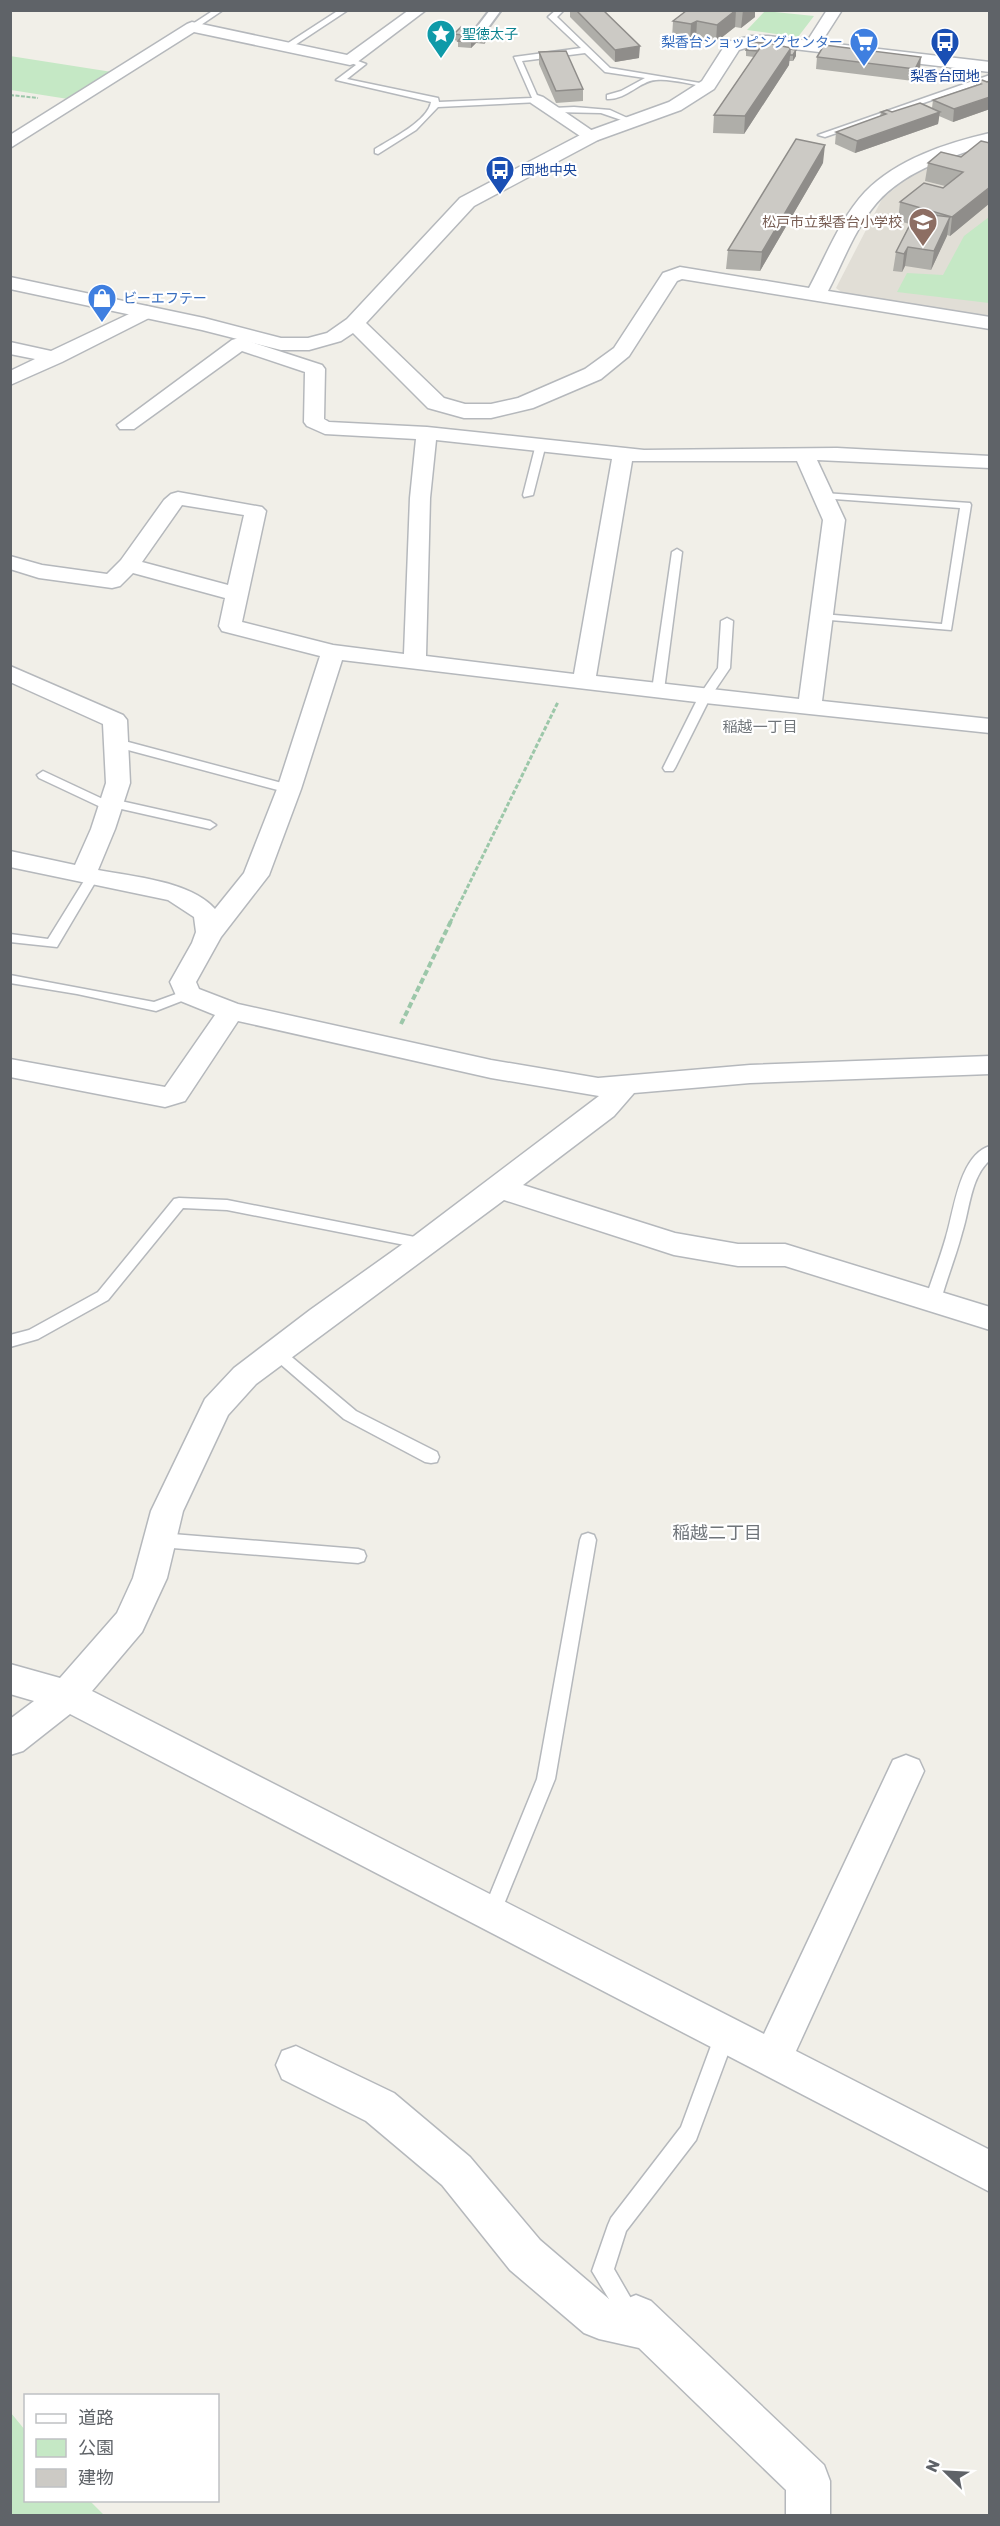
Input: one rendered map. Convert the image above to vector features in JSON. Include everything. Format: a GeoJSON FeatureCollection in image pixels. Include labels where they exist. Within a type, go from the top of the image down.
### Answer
{"type":"FeatureCollection","features":[{"type":"Feature","properties":{"kind":"street"},"geometry":{"type":"LineString","coordinates":[[10,143],[192,27],[350,60],[419,10]]}},
{"type":"Feature","properties":{"kind":"street"},"geometry":{"type":"LineString","coordinates":[[483,27],[496,10]]}},
{"type":"Feature","properties":{"kind":"street"},"geometry":{"type":"LineString","coordinates":[[812,46],[835,10]]}},
{"type":"Feature","properties":{"kind":"street"},"geometry":{"type":"LineString","coordinates":[[127,425],[244,340],[309,344],[334,337],[354,323],[467,202],[592,136],[675,106],[708,85],[733,46],[741,43],[768,41],[990,67]]}},
{"type":"Feature","properties":{"kind":"street"},"geometry":{"type":"LineString","coordinates":[[537,100],[592,136]]}},
{"type":"Feature","properties":{"kind":"street"},"geometry":{"type":"LineString","coordinates":[[815,296],[862,209],[886,183],[926,160],[990,138]]}},
{"type":"Feature","properties":{"kind":"street"},"geometry":{"type":"LineString","coordinates":[[354,323],[436,403],[464,411],[491,411],[525,403],[593,374],[622,352],[670,277],[680,273],[990,322]]}},
{"type":"Feature","properties":{"kind":"street"},"geometry":{"type":"LineString","coordinates":[[10,283],[204,324],[315,369],[314,423],[325,428],[428,434],[623,454],[804,454],[990,462]]}},
{"type":"Feature","properties":{"kind":"street"},"geometry":{"type":"LineString","coordinates":[[10,379],[146,312]]}},
{"type":"Feature","properties":{"kind":"street"},"geometry":{"type":"LineString","coordinates":[[10,348],[54,358]]}},
{"type":"Feature","properties":{"kind":"street"},"geometry":{"type":"LineString","coordinates":[[415,660],[420,498],[428,434]]}},
{"type":"Feature","properties":{"kind":"street"},"geometry":{"type":"LineString","coordinates":[[577,679],[623,454]]}},
{"type":"Feature","properties":{"kind":"street"},"geometry":{"type":"LineString","coordinates":[[804,454],[834,520],[810,707]]}},
{"type":"Feature","properties":{"kind":"street"},"geometry":{"type":"LineString","coordinates":[[10,562],[39,571],[112,581],[129,565],[171,504],[178,498],[255,511],[230,626],[333,652],[577,679],[705,696],[990,726]]}},
{"type":"Feature","properties":{"kind":"street"},"geometry":{"type":"LineString","coordinates":[[129,565],[238,595]]}},
{"type":"Feature","properties":{"kind":"street"},"geometry":{"type":"LineString","coordinates":[[333,652],[288,789],[256,875],[211,932],[183,982],[187,994],[231,1011],[545,1079],[598,1087],[750,1074],[990,1065]]}},
{"type":"Feature","properties":{"kind":"street"},"geometry":{"type":"LineString","coordinates":[[10,673],[115,720],[118,783],[89,875]]}},
{"type":"Feature","properties":{"kind":"street"},"geometry":{"type":"LineString","coordinates":[[10,859],[176,894],[194,902],[210,918],[211,932]]}},
{"type":"Feature","properties":{"kind":"street"},"geometry":{"type":"LineString","coordinates":[[10,1068],[165,1096],[175,1094],[231,1011]]}},
{"type":"Feature","properties":{"kind":"street"},"geometry":{"type":"LineString","coordinates":[[10,1740],[67,1695],[130,1622],[150,1578],[167,1511],[216,1408],[245,1376],[604,1109],[625,1086]]}},
{"type":"Feature","properties":{"kind":"street"},"geometry":{"type":"LineString","coordinates":[[500,1188],[674,1244],[738,1255],[785,1255],[990,1319]]}},
{"type":"Feature","properties":{"kind":"street"},"geometry":{"type":"LineString","coordinates":[[10,1679],[67,1695],[990,2172]]}},
{"type":"Feature","properties":{"kind":"street"},"geometry":{"type":"LineString","coordinates":[[772,2060],[906,1772]]}},
{"type":"Feature","properties":{"kind":"street"},"geometry":{"type":"LineString","coordinates":[[296,2065],[380,2106],[456,2171],[525,2255],[599,2318],[636,2316],[808,2481],[808,2516]]}},
{"type":"Feature","properties":{"kind":"lane"},"geometry":{"type":"LineString","coordinates":[[192,27],[220,10]]}},
{"type":"Feature","properties":{"kind":"lane"},"geometry":{"type":"LineString","coordinates":[[286,47],[345,10]]}},
{"type":"Feature","properties":{"kind":"lane"},"geometry":{"type":"LineString","coordinates":[[561,10],[552,17],[587,50],[609,77],[610,102],[601,109]]}},
{"type":"Feature","properties":{"kind":"lane"},"geometry":{"type":"LineString","coordinates":[[436,105],[537,100],[517,59],[587,50]]}},
{"type":"Feature","properties":{"kind":"lane"},"geometry":{"type":"LineString","coordinates":[[350,60],[362,64],[340,80],[435,100],[436,105],[431,115],[378,151]]}},
{"type":"Feature","properties":{"kind":"lane"},"geometry":{"type":"LineString","coordinates":[[609,77],[653,77],[708,85]]}},
{"type":"Feature","properties":{"kind":"lane"},"geometry":{"type":"LineString","coordinates":[[610,97],[624,93],[653,77]]}},
{"type":"Feature","properties":{"kind":"lane"},"geometry":{"type":"LineString","coordinates":[[822,135],[990,77]]}},
{"type":"Feature","properties":{"kind":"lane"},"geometry":{"type":"LineString","coordinates":[[553,110],[608,110],[630,122]]}},
{"type":"Feature","properties":{"kind":"lane"},"geometry":{"type":"LineString","coordinates":[[528,495],[541,444]]}},
{"type":"Feature","properties":{"kind":"lane"},"geometry":{"type":"LineString","coordinates":[[822,617],[946,628],[966,506],[824,496]]}},
{"type":"Feature","properties":{"kind":"lane"},"geometry":{"type":"LineString","coordinates":[[658,690],[677,552]]}},
{"type":"Feature","properties":{"kind":"lane"},"geometry":{"type":"LineString","coordinates":[[669,768],[705,696],[724,668],[727,621]]}},
{"type":"Feature","properties":{"kind":"lane"},"geometry":{"type":"LineString","coordinates":[[117,743],[288,789]]}},
{"type":"Feature","properties":{"kind":"lane"},"geometry":{"type":"LineString","coordinates":[[43,775],[112,805],[210,825]]}},
{"type":"Feature","properties":{"kind":"lane"},"geometry":{"type":"LineString","coordinates":[[10,938],[52,944],[89,875]]}},
{"type":"Feature","properties":{"kind":"lane"},"geometry":{"type":"LineString","coordinates":[[10,979],[77,990],[156,1007],[168,1000],[187,994]]}},
{"type":"Feature","properties":{"kind":"lane"},"geometry":{"type":"LineString","coordinates":[[933,1300],[944,1260],[956,1231],[966,1184],[978,1159],[990,1151]]}},
{"type":"Feature","properties":{"kind":"lane"},"geometry":{"type":"LineString","coordinates":[[10,1341],[33,1335],[103,1296],[179,1203],[227,1204],[425,1244]]}},
{"type":"Feature","properties":{"kind":"lane"},"geometry":{"type":"LineString","coordinates":[[276,1352],[350,1415],[431,1457]]}},
{"type":"Feature","properties":{"kind":"lane"},"geometry":{"type":"LineString","coordinates":[[160,1540],[358,1556]]}},
{"type":"Feature","properties":{"kind":"lane"},"geometry":{"type":"LineString","coordinates":[[491,1914],[546,1779],[588,1540]]}},
{"type":"Feature","properties":{"kind":"lane"},"geometry":{"type":"LineString","coordinates":[[636,2316],[603,2271],[618,2225],[689,2133],[726,2035]]}},
{"type":"Feature","properties":{"kind":"path"},"geometry":{"type":"LineString","coordinates":[[390,1046],[577,679]]}},
{"type":"Feature","properties":{"kind":"shaded area","name":"松戸市立梨香台小学校"},"geometry":{"type":"Polygon","coordinates":[[[989,145],[989,317],[847,296],[836,288],[882,199],[906,179],[937,163],[989,145]]]}},
{"type":"Feature","properties":{"kind":"green space"},"geometry":{"type":"Polygon","coordinates":[[[765,11],[814,16],[798,37],[747,30],[765,11]]]}},
{"type":"Feature","properties":{"kind":"green space"},"geometry":{"type":"Polygon","coordinates":[[[10,56],[112,72],[68,99],[11,90],[10,56]]]}},
{"type":"Feature","properties":{"kind":"green space"},"geometry":{"type":"Polygon","coordinates":[[[989,217],[989,303],[897,292],[907,273],[943,275],[964,236],[989,217]]]}},
{"type":"Feature","properties":{"kind":"green space"},"geometry":{"type":"Polygon","coordinates":[[[11,2413],[24,2429],[24,2502],[91,2502],[104,2515],[11,2515],[11,2413]]]}},
{"type":"Feature","properties":{"kind":"building"},"geometry":{"type":"Polygon","coordinates":[[[576,10],[603,10],[640,46],[615,50],[576,10]]]}},
{"type":"Feature","properties":{"kind":"building"},"geometry":{"type":"Polygon","coordinates":[[[684,10],[736,10],[717,25],[697,21],[691,24],[673,21],[686,11],[684,10]]]}},
{"type":"Feature","properties":{"kind":"building"},"geometry":{"type":"Polygon","coordinates":[[[461,27],[491,30],[484,38],[476,37],[471,42],[458,41],[463,35],[454,34],[461,27]]]}},
{"type":"Feature","properties":{"kind":"building"},"geometry":{"type":"Polygon","coordinates":[[[751,42],[763,43],[758,51],[746,50],[751,42]]]}},
{"type":"Feature","properties":{"kind":"building"},"geometry":{"type":"Polygon","coordinates":[[[764,42],[791,48],[745,116],[714,115],[764,42]]]}},
{"type":"Feature","properties":{"kind":"building"},"geometry":{"type":"Polygon","coordinates":[[[824,45],[921,57],[915,69],[817,57],[824,45]]]}},
{"type":"Feature","properties":{"kind":"building"},"geometry":{"type":"Polygon","coordinates":[[[790,49],[796,50],[793,55],[790,55],[790,49]]]}},
{"type":"Feature","properties":{"kind":"building"},"geometry":{"type":"Polygon","coordinates":[[[566,51],[583,89],[556,91],[539,52],[566,51]]]}},
{"type":"Feature","properties":{"kind":"building"},"geometry":{"type":"Polygon","coordinates":[[[990,81],[990,97],[954,109],[933,100],[981,84],[976,82],[990,81]]]}},
{"type":"Feature","properties":{"kind":"building"},"geometry":{"type":"Polygon","coordinates":[[[920,103],[940,112],[857,141],[836,132],[886,114],[881,112],[887,110],[892,112],[920,103]]]}},
{"type":"Feature","properties":{"kind":"building"},"geometry":{"type":"Polygon","coordinates":[[[796,139],[825,145],[762,252],[728,250],[796,139]]]}},
{"type":"Feature","properties":{"kind":"building"},"geometry":{"type":"Polygon","coordinates":[[[981,141],[990,143],[990,187],[952,217],[900,202],[924,183],[943,188],[963,172],[928,163],[941,152],[961,157],[981,141]]]}},
{"type":"Feature","properties":{"kind":"building"},"geometry":{"type":"Polygon","coordinates":[[[916,213],[950,217],[934,251],[908,247],[904,254],[896,252],[916,213]]]}},
{"type":"Feature","properties":{"kind":"place","name":"聖徳太子"},"geometry":{"type":"Point","coordinates":[441,60]}},
{"type":"Feature","properties":{"kind":"place","name":"梨香台ショッピングセンター"},"geometry":{"type":"Point","coordinates":[864,68]}},
{"type":"Feature","properties":{"kind":"place","name":"梨香台団地"},"geometry":{"type":"Point","coordinates":[945,68]}},
{"type":"Feature","properties":{"kind":"place","name":"団地中央"},"geometry":{"type":"Point","coordinates":[500,196]}},
{"type":"Feature","properties":{"kind":"place","name":"松戸市立梨香台小学校"},"geometry":{"type":"Point","coordinates":[923,248]}},
{"type":"Feature","properties":{"kind":"place","name":"ビーエフテー"},"geometry":{"type":"Point","coordinates":[102,324]}},
{"type":"Feature","properties":{"kind":"district","name":"稲越一丁目"},"geometry":{"type":"Point","coordinates":[760,727]}},
{"type":"Feature","properties":{"kind":"district","name":"稲越二丁目"},"geometry":{"type":"Point","coordinates":[717,1533]}}]}
